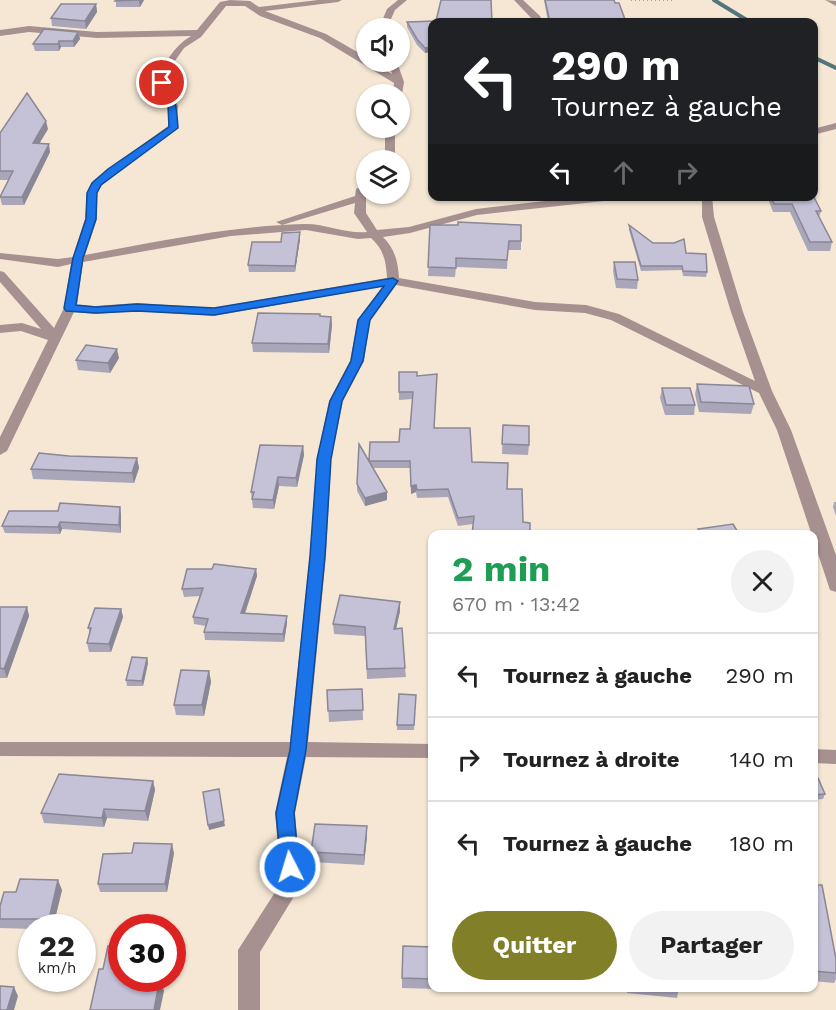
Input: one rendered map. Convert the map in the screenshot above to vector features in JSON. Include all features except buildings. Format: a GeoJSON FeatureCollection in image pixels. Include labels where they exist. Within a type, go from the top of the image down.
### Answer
{"type":"FeatureCollection","features":[{"type":"Feature","properties":{"kind":"street"},"geometry":{"type":"LineString","coordinates":[[0,451],[70,308],[78,258],[91,219],[92,193],[97,183],[173,128],[172,106],[162,83],[168,65],[181,46],[198,33],[224,2],[240,0]]}},
{"type":"Feature","properties":{"kind":"street"},"geometry":{"type":"LineString","coordinates":[[215,14],[244,13],[258,9],[338,0]]}},
{"type":"Feature","properties":{"kind":"street"},"geometry":{"type":"LineString","coordinates":[[387,18],[391,9],[401,0]]}},
{"type":"Feature","properties":{"kind":"street"},"geometry":{"type":"LineString","coordinates":[[518,0],[537,18]]}},
{"type":"Feature","properties":{"kind":"street"},"geometry":{"type":"LineString","coordinates":[[829,0],[836,4]]}},
{"type":"Feature","properties":{"kind":"street"},"geometry":{"type":"LineString","coordinates":[[224,2],[247,3],[263,14],[323,36],[356,55]]}},
{"type":"Feature","properties":{"kind":"street"},"geometry":{"type":"LineString","coordinates":[[0,33],[29,29],[97,36],[198,33]]}},
{"type":"Feature","properties":{"kind":"street"},"geometry":{"type":"LineString","coordinates":[[383,72],[399,82]]}},
{"type":"Feature","properties":{"kind":"street"},"geometry":{"type":"LineString","coordinates":[[396,72],[399,82]]}},
{"type":"Feature","properties":{"kind":"street"},"geometry":{"type":"LineString","coordinates":[[818,131],[836,126]]}},
{"type":"Feature","properties":{"kind":"street"},"geometry":{"type":"LineString","coordinates":[[258,230],[356,199]]}},
{"type":"Feature","properties":{"kind":"street"},"geometry":{"type":"LineString","coordinates":[[0,256],[58,263],[258,230],[306,226],[358,236],[410,230],[476,212],[576,201]]}},
{"type":"Feature","properties":{"kind":"street"},"geometry":{"type":"LineString","coordinates":[[707,201],[708,217],[765,391],[784,430],[830,560],[836,586]]}},
{"type":"Feature","properties":{"kind":"street"},"geometry":{"type":"LineString","coordinates":[[249,1010],[249,950],[291,885],[285,813],[298,750],[318,556],[324,459],[336,401],[357,361],[364,320],[393,281],[392,261],[385,245],[374,234],[360,213],[360,204]]}},
{"type":"Feature","properties":{"kind":"street"},"geometry":{"type":"LineString","coordinates":[[0,275],[56,338]]}},
{"type":"Feature","properties":{"kind":"street"},"geometry":{"type":"LineString","coordinates":[[70,308],[96,310],[137,307],[214,312],[393,281],[535,306],[586,309],[615,317],[765,391]]}},
{"type":"Feature","properties":{"kind":"street"},"geometry":{"type":"LineString","coordinates":[[0,328],[22,327],[56,338]]}},
{"type":"Feature","properties":{"kind":"street"},"geometry":{"type":"LineString","coordinates":[[0,749],[428,751]]}},
{"type":"Feature","properties":{"kind":"street"},"geometry":{"type":"LineString","coordinates":[[818,756],[836,757]]}},
{"type":"Feature","properties":{"kind":"path"},"geometry":{"type":"LineString","coordinates":[[630,0],[672,0]]}},
{"type":"Feature","properties":{"kind":"waterway"},"geometry":{"type":"LineString","coordinates":[[714,0],[743,18]]}},
{"type":"Feature","properties":{"kind":"waterway"},"geometry":{"type":"LineString","coordinates":[[818,59],[836,68]]}},
{"type":"Feature","properties":{"kind":"route"},"geometry":{"type":"LineString","coordinates":[[162,83],[172,106],[173,128],[97,183],[92,193],[91,219],[73,280],[70,308],[96,310],[137,307],[214,312],[393,281],[364,320],[357,361],[336,401],[324,459],[318,556],[314,573],[298,750],[285,813],[290,867]]}}]}
